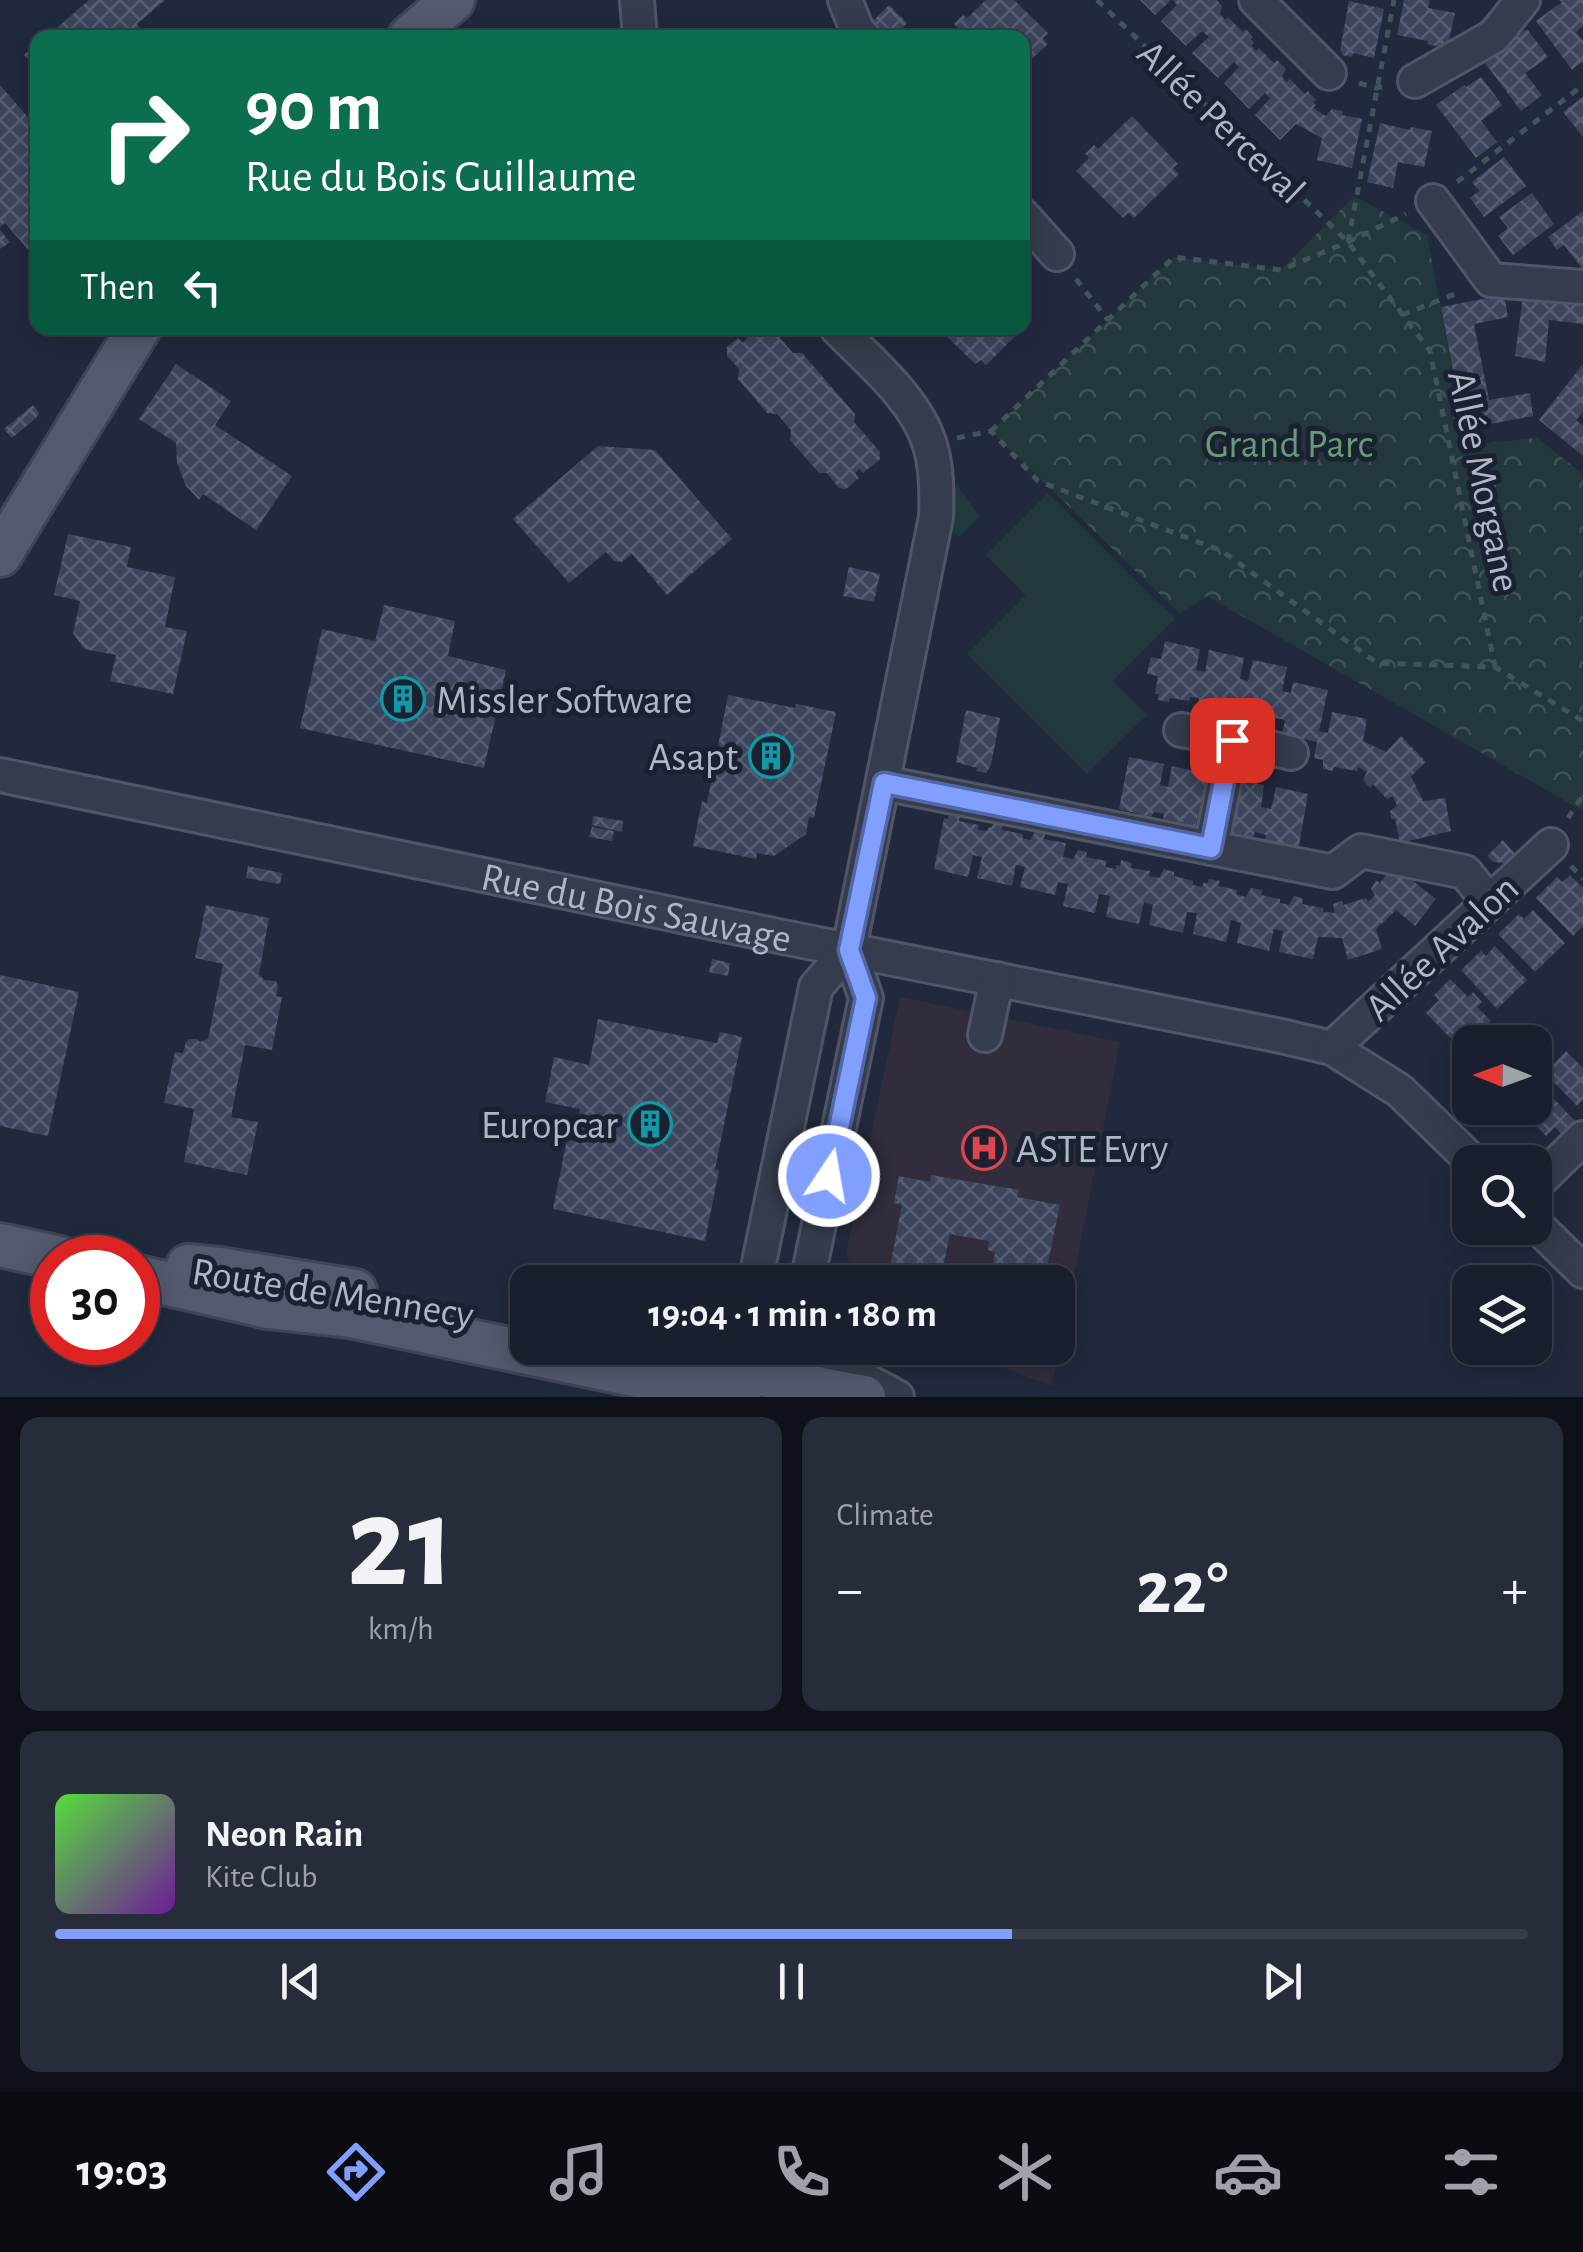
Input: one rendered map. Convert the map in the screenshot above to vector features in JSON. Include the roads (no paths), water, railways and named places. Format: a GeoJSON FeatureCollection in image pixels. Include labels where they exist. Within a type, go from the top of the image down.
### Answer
{"type":"FeatureCollection","features":[{"type":"Feature","properties":{"kind":"main road"},"geometry":{"type":"LineString","coordinates":[[418,30],[453,0]]}},
{"type":"Feature","properties":{"kind":"main road"},"geometry":{"type":"LineString","coordinates":[[7,528],[134,335]]}},
{"type":"Feature","properties":{"kind":"main road"},"geometry":{"type":"LineString","coordinates":[[0,1245],[30,1252]]}},
{"type":"Feature","properties":{"kind":"main road","name":"Route de Mennecy"},"geometry":{"type":"LineString","coordinates":[[160,1264],[219,1268],[332,1286],[510,1321]]}},
{"type":"Feature","properties":{"kind":"main road","name":"Route de Mennecy"},"geometry":{"type":"LineString","coordinates":[[160,1282],[268,1308],[350,1316],[737,1377],[789,1375],[864,1397]]}},
{"type":"Feature","properties":{"kind":"main road","name":"Route de Mennecy"},"geometry":{"type":"LineString","coordinates":[[699,1365],[737,1377]]}},
{"type":"Feature","properties":{"kind":"street"},"geometry":{"type":"LineString","coordinates":[[637,0],[639,30]]}},
{"type":"Feature","properties":{"kind":"street"},"geometry":{"type":"LineString","coordinates":[[845,0],[857,30]]}},
{"type":"Feature","properties":{"kind":"street"},"geometry":{"type":"LineString","coordinates":[[1256,0],[1328,73]]}},
{"type":"Feature","properties":{"kind":"street"},"geometry":{"type":"LineString","coordinates":[[1415,81],[1494,36],[1523,0]]}},
{"type":"Feature","properties":{"kind":"street"},"geometry":{"type":"LineString","coordinates":[[1433,201],[1491,280],[1583,287]]}},
{"type":"Feature","properties":{"kind":"street"},"geometry":{"type":"LineString","coordinates":[[1030,225],[1057,254]]}},
{"type":"Feature","properties":{"kind":"street"},"geometry":{"type":"LineString","coordinates":[[759,1265],[816,987],[849,950],[936,517],[937,485],[930,443],[906,400],[843,335]]}},
{"type":"Feature","properties":{"kind":"street"},"geometry":{"type":"LineString","coordinates":[[1180,730],[1290,753]]}},
{"type":"Feature","properties":{"kind":"street"},"geometry":{"type":"LineString","coordinates":[[1211,848],[1232,740]]}},
{"type":"Feature","properties":{"kind":"street","name":"Rue du Bois Sauvage"},"geometry":{"type":"LineString","coordinates":[[0,776],[1332,1048],[1400,1091],[1456,1145]]}},
{"type":"Feature","properties":{"kind":"street"},"geometry":{"type":"LineString","coordinates":[[884,783],[1332,872],[1361,850],[1465,872],[1489,902]]}},
{"type":"Feature","properties":{"kind":"street","name":"Allée Avalon"},"geometry":{"type":"LineString","coordinates":[[1332,1048],[1551,845]]}},
{"type":"Feature","properties":{"kind":"street"},"geometry":{"type":"LineString","coordinates":[[811,1265],[866,998],[849,950]]}},
{"type":"Feature","properties":{"kind":"street"},"geometry":{"type":"LineString","coordinates":[[986,1035],[997,979]]}},
{"type":"Feature","properties":{"kind":"street"},"geometry":{"type":"LineString","coordinates":[[1552,1168],[1583,1138]]}},
{"type":"Feature","properties":{"kind":"street"},"geometry":{"type":"LineString","coordinates":[[1552,1241],[1583,1271]]}},
{"type":"Feature","properties":{"kind":"street"},"geometry":{"type":"LineString","coordinates":[[846,1365],[856,1375],[897,1397]]}},
{"type":"Feature","properties":{"kind":"place","name":"Missler Software"},"geometry":{"type":"Point","coordinates":[403,699]}},
{"type":"Feature","properties":{"kind":"place","name":"Asapt"},"geometry":{"type":"Point","coordinates":[771,756]}},
{"type":"Feature","properties":{"kind":"place","name":"Europcar"},"geometry":{"type":"Point","coordinates":[650,1124]}},
{"type":"Feature","properties":{"kind":"place","name":"ASTE Evry"},"geometry":{"type":"Point","coordinates":[984,1148]}},
{"type":"Feature","properties":{"kind":"park label","name":"Grand Parc"},"geometry":{"type":"Point","coordinates":[1289,443]}}]}
